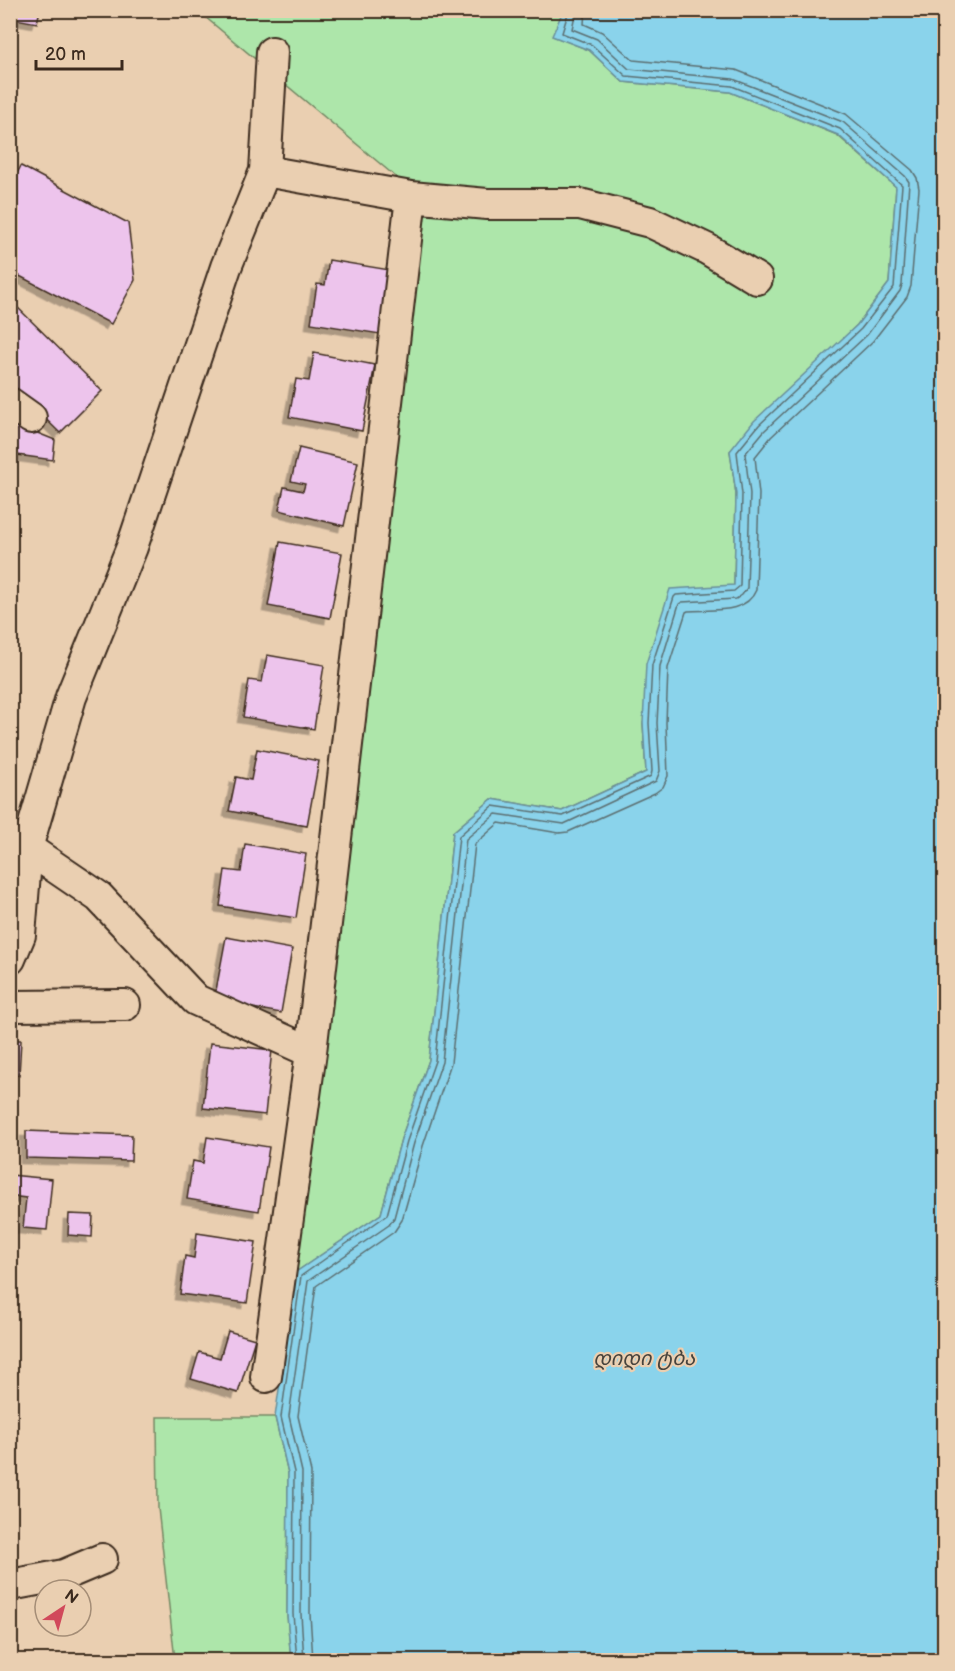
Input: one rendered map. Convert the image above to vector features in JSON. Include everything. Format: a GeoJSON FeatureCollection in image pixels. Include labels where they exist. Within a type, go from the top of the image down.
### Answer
{"type":"FeatureCollection","features":[{"type":"Feature","properties":{"kind":"street"},"geometry":{"type":"LineString","coordinates":[[10,958],[20,935],[19,848],[71,697],[132,547],[226,267],[265,171],[272,52]]}},
{"type":"Feature","properties":{"kind":"street"},"geometry":{"type":"LineString","coordinates":[[265,171],[411,197],[487,204],[579,204],[651,222],[707,249],[756,279]]}},
{"type":"Feature","properties":{"kind":"street"},"geometry":{"type":"LineString","coordinates":[[266,1377],[311,1052],[411,197]]}},
{"type":"Feature","properties":{"kind":"street"},"geometry":{"type":"LineString","coordinates":[[19,848],[99,897],[196,1000],[311,1052]]}},
{"type":"Feature","properties":{"kind":"street"},"geometry":{"type":"LineString","coordinates":[[10,1006],[125,1005]]}},
{"type":"Feature","properties":{"kind":"street"},"geometry":{"type":"LineString","coordinates":[[10,1585],[64,1575],[102,1559]]}},
{"type":"Feature","properties":{"kind":"green space"},"geometry":{"type":"Polygon","coordinates":[[[198,11],[563,11],[553,36],[589,50],[623,82],[730,92],[837,135],[896,187],[889,283],[857,325],[730,451],[736,494],[734,585],[643,723],[646,772],[562,811],[492,799],[453,832],[429,1060],[401,1139],[381,1214],[296,1272],[421,198],[198,11]]]}},
{"type":"Feature","properties":{"kind":"green space"},"geometry":{"type":"Polygon","coordinates":[[[157,1417],[275,1417],[288,1473],[287,1615],[291,1660],[175,1660],[158,1508],[157,1417]]]}},
{"type":"Feature","properties":{"kind":"water","name":"დიდი ტბა"},"geometry":{"type":"Polygon","coordinates":[[[563,11],[944,11],[944,1660],[291,1660],[287,1615],[288,1473],[275,1417],[296,1272],[381,1214],[401,1139],[429,1060],[453,832],[492,799],[562,811],[646,772],[643,723],[646,664],[670,589],[734,585],[736,494],[730,451],[754,421],[857,325],[889,283],[896,187],[838,135],[730,92],[623,82],[589,50],[552,36],[563,11]]]}},
{"type":"Feature","properties":{"kind":"building"},"geometry":{"type":"Polygon","coordinates":[[[10,10],[40,10],[37,23],[10,18],[10,10]]]}},
{"type":"Feature","properties":{"kind":"building"},"geometry":{"type":"Polygon","coordinates":[[[21,166],[128,223],[135,280],[111,324],[10,271],[10,186],[21,166]]]}},
{"type":"Feature","properties":{"kind":"building"},"geometry":{"type":"Polygon","coordinates":[[[329,260],[390,270],[380,334],[311,323],[317,284],[325,285],[329,260]]]}},
{"type":"Feature","properties":{"kind":"building"},"geometry":{"type":"Polygon","coordinates":[[[10,300],[102,391],[60,433],[10,384],[10,300]]]}},
{"type":"Feature","properties":{"kind":"building"},"geometry":{"type":"Polygon","coordinates":[[[314,353],[375,365],[362,431],[289,417],[296,379],[309,381],[314,353]]]}},
{"type":"Feature","properties":{"kind":"building"},"geometry":{"type":"Polygon","coordinates":[[[10,422],[55,440],[53,460],[10,454],[10,422]]]}},
{"type":"Feature","properties":{"kind":"building"},"geometry":{"type":"Polygon","coordinates":[[[299,448],[358,462],[344,526],[279,510],[284,487],[303,491],[305,484],[291,481],[299,448]]]}},
{"type":"Feature","properties":{"kind":"building"},"geometry":{"type":"Polygon","coordinates":[[[280,542],[342,553],[330,618],[268,606],[280,542]]]}},
{"type":"Feature","properties":{"kind":"building"},"geometry":{"type":"Polygon","coordinates":[[[267,655],[324,665],[314,729],[243,717],[249,680],[262,682],[267,655]]]}},
{"type":"Feature","properties":{"kind":"building"},"geometry":{"type":"Polygon","coordinates":[[[257,749],[319,761],[307,826],[229,811],[236,777],[251,780],[257,749]]]}},
{"type":"Feature","properties":{"kind":"building"},"geometry":{"type":"Polygon","coordinates":[[[245,844],[306,854],[296,918],[220,906],[225,870],[241,872],[245,844]]]}},
{"type":"Feature","properties":{"kind":"building"},"geometry":{"type":"Polygon","coordinates":[[[226,937],[292,949],[281,1013],[214,1001],[226,937]]]}},
{"type":"Feature","properties":{"kind":"building"},"geometry":{"type":"Polygon","coordinates":[[[10,1040],[21,1040],[19,1075],[10,1075],[10,1040]]]}},
{"type":"Feature","properties":{"kind":"building"},"geometry":{"type":"Polygon","coordinates":[[[210,1043],[272,1050],[265,1115],[203,1108],[210,1043]]]}},
{"type":"Feature","properties":{"kind":"building"},"geometry":{"type":"Polygon","coordinates":[[[26,1131],[132,1135],[131,1161],[26,1158],[26,1131]]]}},
{"type":"Feature","properties":{"kind":"building"},"geometry":{"type":"Polygon","coordinates":[[[207,1137],[269,1147],[259,1211],[187,1199],[193,1161],[203,1163],[207,1137]]]}},
{"type":"Feature","properties":{"kind":"building"},"geometry":{"type":"Polygon","coordinates":[[[10,1175],[52,1179],[47,1230],[23,1228],[26,1198],[10,1196],[10,1175]]]}},
{"type":"Feature","properties":{"kind":"building"},"geometry":{"type":"Polygon","coordinates":[[[69,1214],[93,1215],[92,1237],[68,1235],[69,1214]]]}},
{"type":"Feature","properties":{"kind":"building"},"geometry":{"type":"Polygon","coordinates":[[[197,1233],[256,1242],[247,1303],[180,1294],[185,1256],[194,1258],[197,1233]]]}},
{"type":"Feature","properties":{"kind":"building"},"geometry":{"type":"Polygon","coordinates":[[[228,1331],[255,1339],[238,1393],[191,1379],[199,1352],[220,1358],[228,1331]]]}}]}
